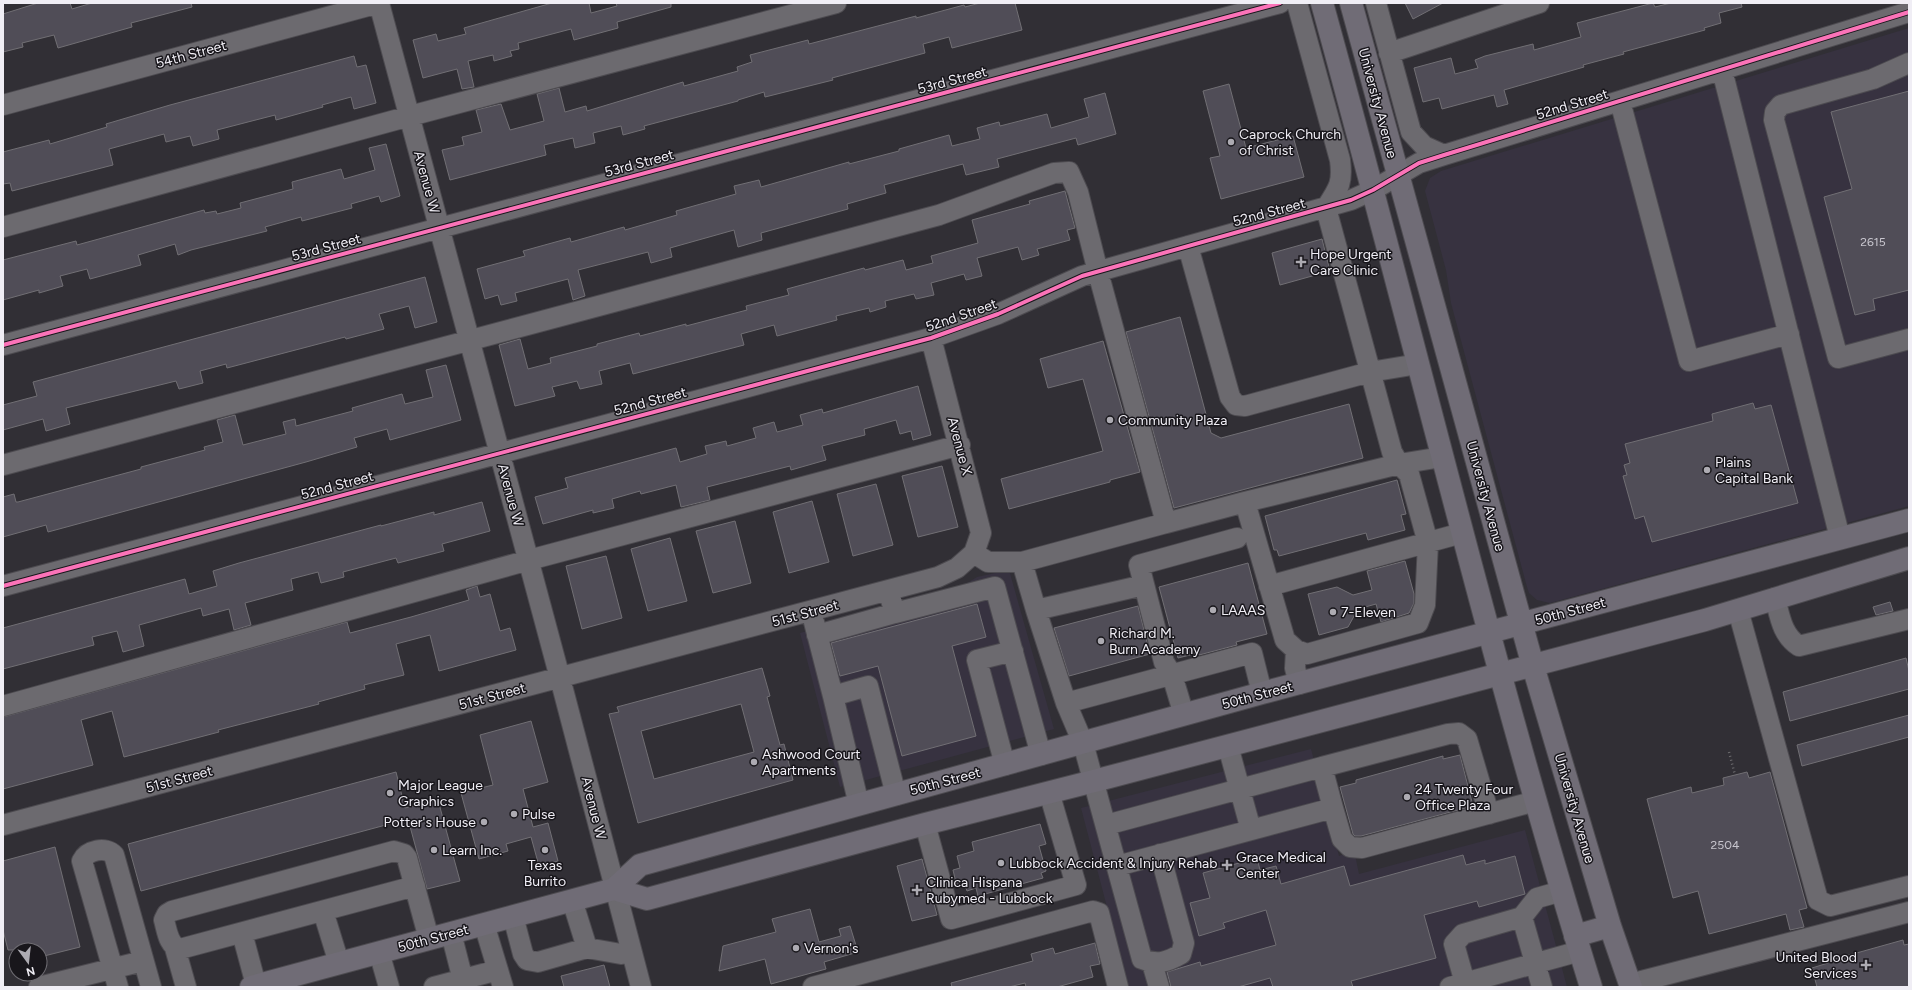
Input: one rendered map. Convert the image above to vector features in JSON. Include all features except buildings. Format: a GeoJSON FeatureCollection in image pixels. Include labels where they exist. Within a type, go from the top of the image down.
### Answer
{"type":"FeatureCollection","features":[{"type":"Feature","properties":{"kind":"main road","name":"University Avenue"},"geometry":{"type":"LineString","coordinates":[[1322,3],[1373,190],[1488,632],[1591,987]]}},
{"type":"Feature","properties":{"kind":"main road","name":"University Avenue"},"geometry":{"type":"LineString","coordinates":[[1351,3],[1533,666],[1610,926],[1631,986]]}},
{"type":"Feature","properties":{"kind":"main road","name":"50th Street"},"geometry":{"type":"LineString","coordinates":[[254,986],[293,982],[339,963],[614,889],[640,865],[1262,693],[1909,520]]}},
{"type":"Feature","properties":{"kind":"main road"},"geometry":{"type":"LineString","coordinates":[[614,889],[647,899],[925,824],[1500,675],[1738,610],[1909,558]]}},
{"type":"Feature","properties":{"kind":"main road"},"geometry":{"type":"LineString","coordinates":[[1578,944],[1610,926]]}},
{"type":"Feature","properties":{"kind":"street","name":"54th Street"},"geometry":{"type":"LineString","coordinates":[[3,105],[379,3]]}},
{"type":"Feature","properties":{"kind":"street","name":"Avenue W"},"geometry":{"type":"LineString","coordinates":[[379,3],[529,560],[614,889],[641,987]]}},
{"type":"Feature","properties":{"kind":"street"},"geometry":{"type":"LineString","coordinates":[[3,226],[836,3]]}},
{"type":"Feature","properties":{"kind":"street","name":"53rd Street"},"geometry":{"type":"LineString","coordinates":[[3,345],[1280,3]]}},
{"type":"Feature","properties":{"kind":"street"},"geometry":{"type":"LineString","coordinates":[[1245,502],[1285,640],[1296,650],[1307,654],[1418,623],[1425,605],[1428,543],[1409,474],[1399,464],[1392,452],[1326,208],[1338,189],[1342,176],[1340,160],[1297,3]]}},
{"type":"Feature","properties":{"kind":"street"},"geometry":{"type":"LineString","coordinates":[[1376,3],[1411,132],[1424,146],[1444,154]]}},
{"type":"Feature","properties":{"kind":"street"},"geometry":{"type":"LineString","coordinates":[[1389,53],[1539,3]]}},
{"type":"Feature","properties":{"kind":"street","name":"52nd Street"},"geometry":{"type":"LineString","coordinates":[[3,586],[931,338],[998,314],[1082,276],[1351,200],[1373,190],[1419,163],[1444,154],[1909,12]]}},
{"type":"Feature","properties":{"kind":"street"},"geometry":{"type":"LineString","coordinates":[[1311,53],[1350,106]]}},
{"type":"Feature","properties":{"kind":"street"},"geometry":{"type":"LineString","coordinates":[[1908,343],[1838,358],[1774,120],[1774,112],[1781,105],[1872,79],[1909,63]]}},
{"type":"Feature","properties":{"kind":"street"},"geometry":{"type":"LineString","coordinates":[[1722,70],[1840,538]]}},
{"type":"Feature","properties":{"kind":"street"},"geometry":{"type":"LineString","coordinates":[[1620,101],[1689,361],[1789,334]]}},
{"type":"Feature","properties":{"kind":"street"},"geometry":{"type":"LineString","coordinates":[[3,466],[939,215],[1054,173],[1069,172],[1078,192],[1098,272],[1166,523]]}},
{"type":"Feature","properties":{"kind":"street"},"geometry":{"type":"LineString","coordinates":[[1188,246],[1230,397],[1236,406],[1245,406],[1370,372],[1418,364]]}},
{"type":"Feature","properties":{"kind":"street","name":"Avenue X"},"geometry":{"type":"LineString","coordinates":[[931,338],[960,445],[981,533],[974,553]]}},
{"type":"Feature","properties":{"kind":"street"},"geometry":{"type":"LineString","coordinates":[[3,706],[529,560],[960,445]]}},
{"type":"Feature","properties":{"kind":"street"},"geometry":{"type":"LineString","coordinates":[[974,553],[988,562],[1022,562],[1245,502],[1399,464],[1442,457]]}},
{"type":"Feature","properties":{"kind":"street"},"geometry":{"type":"LineString","coordinates":[[1269,586],[1462,533]]}},
{"type":"Feature","properties":{"kind":"street"},"geometry":{"type":"LineString","coordinates":[[1184,715],[1172,675],[1164,662],[1139,565],[1237,538]]}},
{"type":"Feature","properties":{"kind":"street","name":"51st Street"},"geometry":{"type":"LineString","coordinates":[[3,825],[889,591],[938,577],[957,568],[974,553]]}},
{"type":"Feature","properties":{"kind":"street"},"geometry":{"type":"LineString","coordinates":[[1022,562],[1066,703],[1083,743],[1142,959],[1152,963],[1170,960],[1181,954],[1184,943],[1160,854]]}},
{"type":"Feature","properties":{"kind":"street"},"geometry":{"type":"LineString","coordinates":[[951,571],[959,596]]}},
{"type":"Feature","properties":{"kind":"street"},"geometry":{"type":"LineString","coordinates":[[913,584],[920,606]]}},
{"type":"Feature","properties":{"kind":"street"},"geometry":{"type":"LineString","coordinates":[[1036,610],[1144,585]]}},
{"type":"Feature","properties":{"kind":"street"},"geometry":{"type":"LineString","coordinates":[[817,635],[995,587],[1041,754]]}},
{"type":"Feature","properties":{"kind":"street"},"geometry":{"type":"LineString","coordinates":[[889,591],[895,613]]}},
{"type":"Feature","properties":{"kind":"street"},"geometry":{"type":"LineString","coordinates":[[1775,598],[1784,630],[1790,640],[1799,646],[1909,619]]}},
{"type":"Feature","properties":{"kind":"street"},"geometry":{"type":"LineString","coordinates":[[1738,610],[1818,900],[1830,906],[1909,886]]}},
{"type":"Feature","properties":{"kind":"street"},"geometry":{"type":"LineString","coordinates":[[811,611],[859,805]]}},
{"type":"Feature","properties":{"kind":"street"},"geometry":{"type":"LineString","coordinates":[[1398,629],[1406,655]]}},
{"type":"Feature","properties":{"kind":"street"},"geometry":{"type":"LineString","coordinates":[[1348,643],[1356,668]]}},
{"type":"Feature","properties":{"kind":"street"},"geometry":{"type":"LineString","coordinates":[[1296,650],[1295,668],[1299,684]]}},
{"type":"Feature","properties":{"kind":"street"},"geometry":{"type":"LineString","coordinates":[[1005,765],[977,660],[1013,651]]}},
{"type":"Feature","properties":{"kind":"street"},"geometry":{"type":"LineString","coordinates":[[1066,703],[1252,653],[1262,693]]}},
{"type":"Feature","properties":{"kind":"street"},"geometry":{"type":"LineString","coordinates":[[833,696],[868,686],[896,795]]}},
{"type":"Feature","properties":{"kind":"street"},"geometry":{"type":"LineString","coordinates":[[1106,825],[1448,734],[1459,733],[1467,739],[1488,814]]}},
{"type":"Feature","properties":{"kind":"street"},"geometry":{"type":"LineString","coordinates":[[1228,746],[1251,830]]}},
{"type":"Feature","properties":{"kind":"street"},"geometry":{"type":"LineString","coordinates":[[1322,767],[1342,839],[1350,847],[1362,848],[1536,801]]}},
{"type":"Feature","properties":{"kind":"street"},"geometry":{"type":"LineString","coordinates":[[925,824],[951,919],[1076,885],[1049,792]]}},
{"type":"Feature","properties":{"kind":"street"},"geometry":{"type":"LineString","coordinates":[[1117,866],[1333,808]]}},
{"type":"Feature","properties":{"kind":"street"},"geometry":{"type":"LineString","coordinates":[[115,978],[82,861],[84,856],[89,853],[106,850],[110,851],[114,855],[151,987]]}},
{"type":"Feature","properties":{"kind":"street"},"geometry":{"type":"LineString","coordinates":[[186,987],[175,948],[171,943],[164,920],[172,911],[394,851],[404,854],[407,858],[429,939]]}},
{"type":"Feature","properties":{"kind":"street"},"geometry":{"type":"LineString","coordinates":[[175,948],[180,949],[415,886]]}},
{"type":"Feature","properties":{"kind":"street"},"geometry":{"type":"LineString","coordinates":[[1562,891],[1538,898],[1522,917],[1463,934],[1454,944],[1457,985],[1535,963],[1578,944]]}},
{"type":"Feature","properties":{"kind":"street"},"geometry":{"type":"LineString","coordinates":[[572,900],[587,948]]}},
{"type":"Feature","properties":{"kind":"street"},"geometry":{"type":"LineString","coordinates":[[323,911],[339,963]]}},
{"type":"Feature","properties":{"kind":"street"},"geometry":{"type":"LineString","coordinates":[[813,987],[1093,911],[1099,913],[1118,987]]}},
{"type":"Feature","properties":{"kind":"street"},"geometry":{"type":"LineString","coordinates":[[1631,986],[1909,912]]}},
{"type":"Feature","properties":{"kind":"street"},"geometry":{"type":"LineString","coordinates":[[513,916],[527,960],[538,962],[587,948],[621,954],[631,952]]}},
{"type":"Feature","properties":{"kind":"street"},"geometry":{"type":"LineString","coordinates":[[1522,917],[1542,987]]}},
{"type":"Feature","properties":{"kind":"street"},"geometry":{"type":"LineString","coordinates":[[434,987],[463,980],[501,979],[484,924]]}},
{"type":"Feature","properties":{"kind":"street"},"geometry":{"type":"LineString","coordinates":[[242,932],[254,986]]}},
{"type":"Feature","properties":{"kind":"street"},"geometry":{"type":"LineString","coordinates":[[451,933],[463,980]]}},
{"type":"Feature","properties":{"kind":"street"},"geometry":{"type":"LineString","coordinates":[[380,952],[389,987]]}},
{"type":"Feature","properties":{"kind":"street"},"geometry":{"type":"LineString","coordinates":[[39,987],[115,978],[144,960]]}},
{"type":"Feature","properties":{"kind":"street"},"geometry":{"type":"LineString","coordinates":[[1152,963],[1159,987]]}},
{"type":"Feature","properties":{"kind":"path"},"geometry":{"type":"LineString","coordinates":[[1729,752],[1735,775]]}},
{"type":"Feature","properties":{"kind":"shaded area"},"geometry":{"type":"Polygon","coordinates":[[[1909,28],[1909,506],[1550,603],[1537,600],[1529,593],[1527,587],[1451,303],[1446,270],[1425,191],[1430,178],[1441,171],[1909,28]]]}},
{"type":"Feature","properties":{"kind":"shaded area"},"geometry":{"type":"Polygon","coordinates":[[[1009,570],[1054,729],[840,787],[800,633],[940,595],[958,589],[977,577],[1009,570]]]}},
{"type":"Feature","properties":{"kind":"shaded area","name":"Grace Medical Center"},"geometry":{"type":"Polygon","coordinates":[[[1311,749],[1339,856],[1354,850],[1359,874],[1525,830],[1567,987],[1128,987],[1081,808],[1311,749]]]}},
{"type":"Feature","properties":{"kind":"cycle path"},"geometry":{"type":"LineString","coordinates":[[3,345],[1280,3]]}},
{"type":"Feature","properties":{"kind":"cycle path"},"geometry":{"type":"LineString","coordinates":[[3,586],[931,338],[998,314],[1082,276],[1351,200],[1373,190],[1419,163],[1909,12]]}},
{"type":"Feature","properties":{"kind":"place","name":"Caprock Church of Christ"},"geometry":{"type":"Point","coordinates":[1231,142]}},
{"type":"Feature","properties":{"kind":"place","name":"Hope Urgent Care Clinic"},"geometry":{"type":"Point","coordinates":[1301,262]}},
{"type":"Feature","properties":{"kind":"place","name":"Community Plaza"},"geometry":{"type":"Point","coordinates":[1110,420]}},
{"type":"Feature","properties":{"kind":"place","name":"Plains Capital Bank"},"geometry":{"type":"Point","coordinates":[1707,470]}},
{"type":"Feature","properties":{"kind":"place","name":"LAAAS"},"geometry":{"type":"Point","coordinates":[1213,610]}},
{"type":"Feature","properties":{"kind":"place","name":"7-Eleven"},"geometry":{"type":"Point","coordinates":[1333,612]}},
{"type":"Feature","properties":{"kind":"place","name":"Richard M. Burn Academy"},"geometry":{"type":"Point","coordinates":[1101,641]}},
{"type":"Feature","properties":{"kind":"place","name":"Ashwood Court Apartments"},"geometry":{"type":"Point","coordinates":[754,762]}},
{"type":"Feature","properties":{"kind":"place","name":"Major League Graphics"},"geometry":{"type":"Point","coordinates":[390,793]}},
{"type":"Feature","properties":{"kind":"place","name":"24 Twenty Four Office Plaza"},"geometry":{"type":"Point","coordinates":[1407,797]}},
{"type":"Feature","properties":{"kind":"place","name":"Pulse"},"geometry":{"type":"Point","coordinates":[514,814]}},
{"type":"Feature","properties":{"kind":"place","name":"Potter's House"},"geometry":{"type":"Point","coordinates":[484,822]}},
{"type":"Feature","properties":{"kind":"place","name":"Learn Inc."},"geometry":{"type":"Point","coordinates":[434,850]}},
{"type":"Feature","properties":{"kind":"place","name":"Texas Burrito"},"geometry":{"type":"Point","coordinates":[545,850]}},
{"type":"Feature","properties":{"kind":"place","name":"Lubbock Accident & Injury Rehab"},"geometry":{"type":"Point","coordinates":[1001,863]}},
{"type":"Feature","properties":{"kind":"place","name":"Grace Medical Center"},"geometry":{"type":"Point","coordinates":[1227,865]}},
{"type":"Feature","properties":{"kind":"place","name":"Clinica Hispana Rubymed - Lubbock"},"geometry":{"type":"Point","coordinates":[917,890]}},
{"type":"Feature","properties":{"kind":"place","name":"Vernon's"},"geometry":{"type":"Point","coordinates":[796,948]}},
{"type":"Feature","properties":{"kind":"place","name":"United Blood Services"},"geometry":{"type":"Point","coordinates":[1866,965]}}]}
